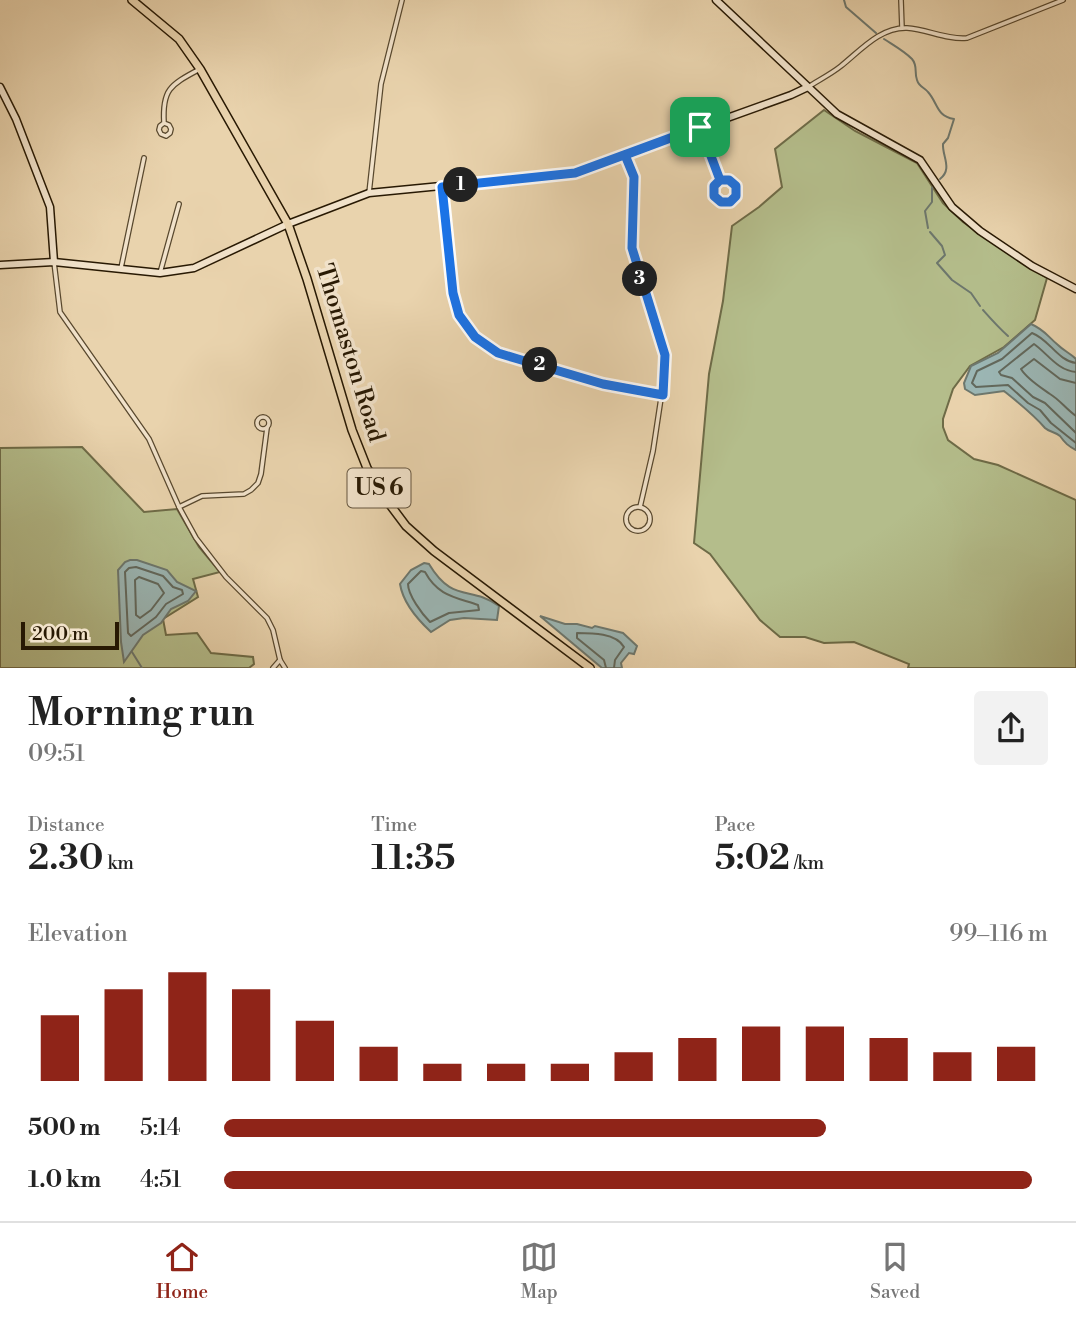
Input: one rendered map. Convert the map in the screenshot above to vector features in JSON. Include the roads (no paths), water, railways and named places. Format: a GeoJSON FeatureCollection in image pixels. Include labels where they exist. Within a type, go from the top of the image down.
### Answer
{"type":"FeatureCollection","features":[{"type":"Feature","properties":{"kind":"main road","name":"Thomaston Road"},"geometry":{"type":"LineString","coordinates":[[132,0],[179,39],[200,69],[288,224],[352,430],[367,468],[385,498],[406,526],[434,551],[590,668]]}},
{"type":"Feature","properties":{"kind":"street"},"geometry":{"type":"LineString","coordinates":[[369,193],[381,83],[402,0]]}},
{"type":"Feature","properties":{"kind":"street"},"geometry":{"type":"LineString","coordinates":[[716,0],[843,119],[920,160],[952,207],[980,231],[1032,266],[1076,289]]}},
{"type":"Feature","properties":{"kind":"street"},"geometry":{"type":"LineString","coordinates":[[901,0],[902,28]]}},
{"type":"Feature","properties":{"kind":"street"},"geometry":{"type":"LineString","coordinates":[[0,265],[54,262],[160,273],[194,268],[288,224],[369,193],[575,173],[791,95],[842,66],[880,35],[902,28],[967,38],[1063,0]]}},
{"type":"Feature","properties":{"kind":"street"},"geometry":{"type":"LineString","coordinates":[[164,123],[163,101],[169,89],[200,69]]}},
{"type":"Feature","properties":{"kind":"street"},"geometry":{"type":"LineString","coordinates":[[0,87],[19,125],[50,207],[60,312],[149,439],[179,507],[214,562],[267,618],[273,630],[279,660],[285,668]]}},
{"type":"Feature","properties":{"kind":"street"},"geometry":{"type":"LineString","coordinates":[[700,127],[720,180]]}},
{"type":"Feature","properties":{"kind":"street"},"geometry":{"type":"LineString","coordinates":[[625,155],[634,177],[632,248],[665,355],[663,395],[640,507]]}},
{"type":"Feature","properties":{"kind":"street"},"geometry":{"type":"LineString","coordinates":[[121,270],[144,158]]}},
{"type":"Feature","properties":{"kind":"street"},"geometry":{"type":"LineString","coordinates":[[720,180],[729,180],[736,186],[736,196],[730,202],[721,202],[714,196],[714,186],[720,180]]}},
{"type":"Feature","properties":{"kind":"street"},"geometry":{"type":"LineString","coordinates":[[442,187],[453,293],[459,315],[475,337],[498,353],[603,384],[663,395]]}},
{"type":"Feature","properties":{"kind":"street"},"geometry":{"type":"LineString","coordinates":[[160,273],[179,204]]}},
{"type":"Feature","properties":{"kind":"street"},"geometry":{"type":"LineString","coordinates":[[179,507],[202,496],[244,494],[258,484],[267,428]]}},
{"type":"Feature","properties":{"kind":"street"},"geometry":{"type":"LineString","coordinates":[[640,507],[648,512],[650,522],[644,530],[636,531],[627,524],[626,516],[631,510],[640,507]]}},
{"type":"Feature","properties":{"kind":"street"},"geometry":{"type":"LineString","coordinates":[[273,668],[279,660]]}},
{"type":"Feature","properties":{"kind":"water"},"geometry":{"type":"Polygon","coordinates":[[[1031,324],[1076,359],[1076,450],[1045,428],[1004,391],[975,395],[965,389],[964,383],[971,366],[998,353],[1031,324]]]}},
{"type":"Feature","properties":{"kind":"water"},"geometry":{"type":"Polygon","coordinates":[[[130,560],[167,570],[177,582],[196,591],[188,601],[171,609],[161,623],[143,635],[124,662],[118,570],[130,560]]]}},
{"type":"Feature","properties":{"kind":"water"},"geometry":{"type":"Polygon","coordinates":[[[424,563],[429,564],[446,584],[454,589],[479,596],[499,606],[497,620],[450,620],[431,632],[411,610],[400,584],[411,570],[424,563]]]}},
{"type":"Feature","properties":{"kind":"water"},"geometry":{"type":"Polygon","coordinates":[[[540,616],[565,624],[592,628],[595,626],[623,633],[637,646],[634,654],[629,653],[621,663],[622,668],[602,668],[540,616]]]}},
{"type":"Feature","properties":{"kind":"waterway"},"geometry":{"type":"LineString","coordinates":[[844,0],[846,7],[876,33]]}},
{"type":"Feature","properties":{"kind":"waterway"},"geometry":{"type":"LineString","coordinates":[[884,39],[912,59],[919,84],[931,96],[940,112],[954,119],[948,138],[943,144],[946,171],[940,179]]}},
{"type":"Feature","properties":{"kind":"waterway"},"geometry":{"type":"LineString","coordinates":[[928,228],[925,211],[932,202],[932,188],[935,185]]}},
{"type":"Feature","properties":{"kind":"waterway"},"geometry":{"type":"LineString","coordinates":[[930,232],[942,246],[945,255],[937,263],[952,280],[971,293],[980,306]]}},
{"type":"Feature","properties":{"kind":"waterway"},"geometry":{"type":"LineString","coordinates":[[983,310],[1008,336]]}},
{"type":"Feature","properties":{"kind":"waterway"},"geometry":{"type":"LineString","coordinates":[[132,652],[142,668]]}}]}
